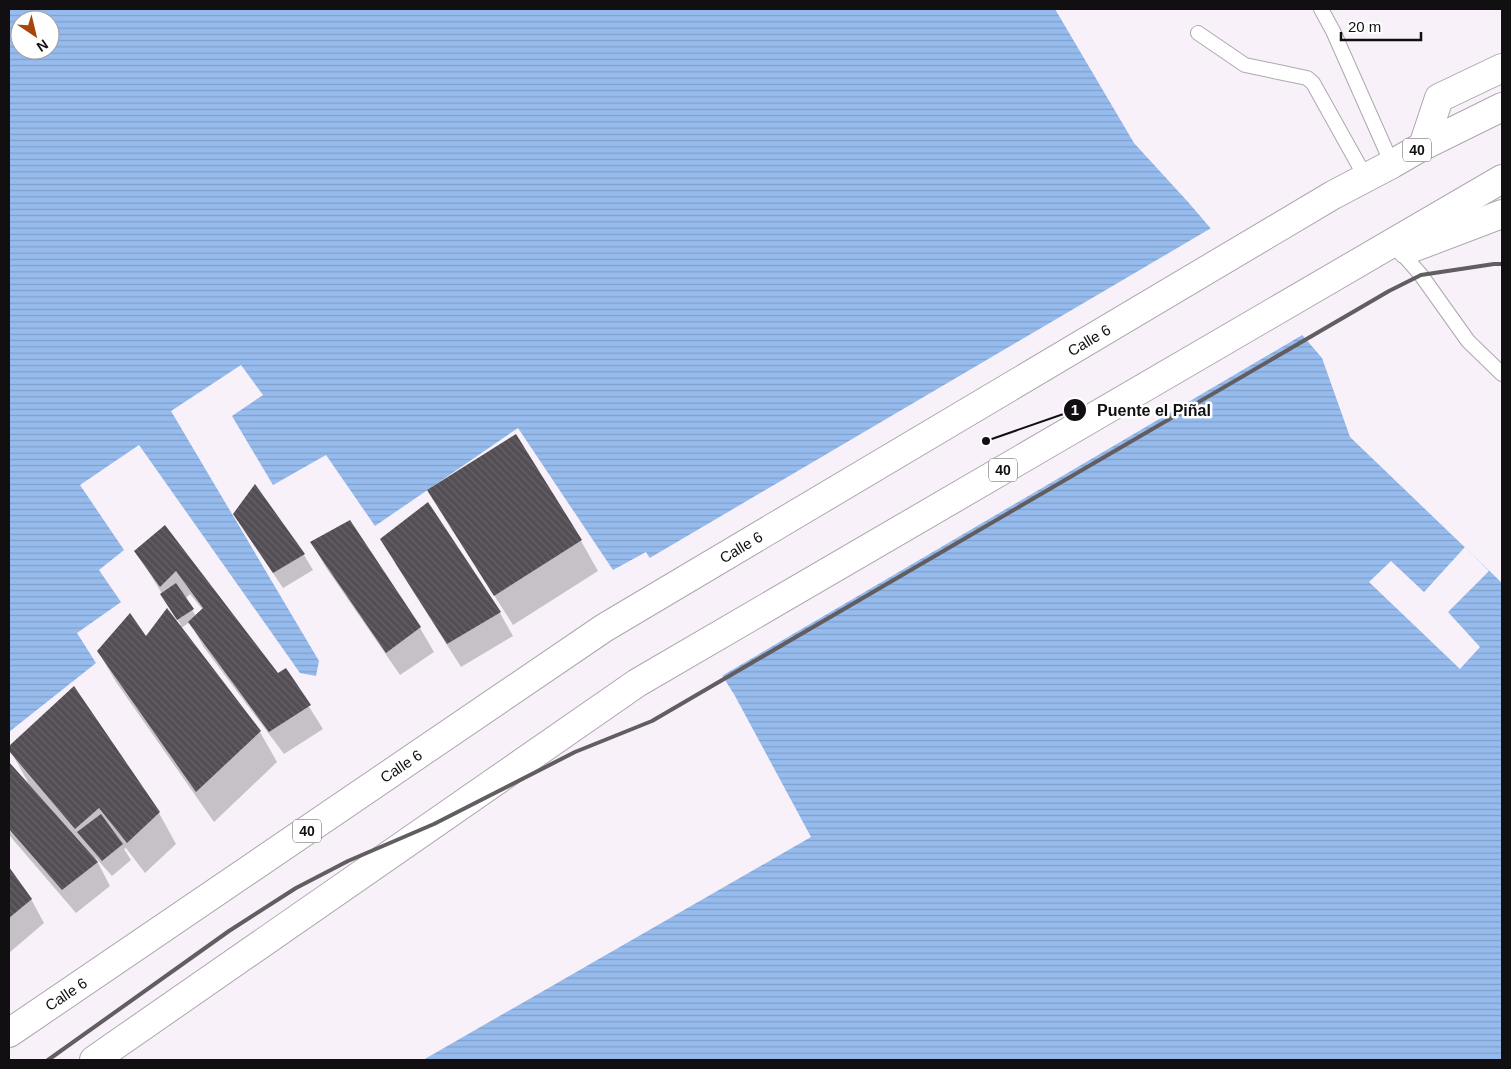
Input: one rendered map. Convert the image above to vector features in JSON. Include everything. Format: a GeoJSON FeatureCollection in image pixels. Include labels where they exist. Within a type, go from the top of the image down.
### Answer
{"type":"FeatureCollection","features":[{"type":"Feature","properties":{"kind":"highway"},"geometry":{"type":"LineString","coordinates":[[1423,146],[1439,98],[1502,68]]}},
{"type":"Feature","properties":{"kind":"highway","name":"Calle 6"},"geometry":{"type":"LineString","coordinates":[[9,1033],[604,628],[1333,195],[1423,146],[1502,107]]}},
{"type":"Feature","properties":{"kind":"highway","name":"40"},"geometry":{"type":"LineString","coordinates":[[94,1060],[637,684],[1369,258],[1398,248],[1502,179]]}},
{"type":"Feature","properties":{"kind":"highway"},"geometry":{"type":"LineString","coordinates":[[1398,248],[1502,214]]}},
{"type":"Feature","properties":{"kind":"lane"},"geometry":{"type":"LineString","coordinates":[[1322,9],[1392,164]]}},
{"type":"Feature","properties":{"kind":"lane"},"geometry":{"type":"LineString","coordinates":[[1198,33],[1245,65],[1307,78],[1313,83],[1366,178]]}},
{"type":"Feature","properties":{"kind":"lane"},"geometry":{"type":"LineString","coordinates":[[1398,248],[1421,276],[1468,341],[1502,374]]}},
{"type":"Feature","properties":{"kind":"water"},"geometry":{"type":"Polygon","coordinates":[[[9,9],[1055,9],[1134,143],[1188,202],[1322,358],[1350,437],[1502,583],[1502,1060],[423,1060],[811,837],[735,696],[646,552],[613,570],[518,428],[375,526],[326,455],[273,485],[232,416],[263,395],[241,365],[171,411],[319,661],[316,676],[300,673],[139,445],[80,485],[124,550],[99,570],[121,602],[77,633],[96,663],[9,732],[9,9]]]}},
{"type":"Feature","properties":{"kind":"pier"},"geometry":{"type":"Polygon","coordinates":[[[1213,227],[1304,334],[720,677],[648,559],[1213,227]]]}},
{"type":"Feature","properties":{"kind":"pier"},"geometry":{"type":"Polygon","coordinates":[[[1465,547],[1489,571],[1448,612],[1480,647],[1460,669],[1369,582],[1391,561],[1424,592],[1465,547]]]}},
{"type":"Feature","properties":{"kind":"building"},"geometry":{"type":"Polygon","coordinates":[[[516,434],[582,540],[494,596],[427,490],[516,434]]]}},
{"type":"Feature","properties":{"kind":"building"},"geometry":{"type":"Polygon","coordinates":[[[255,484],[305,554],[273,573],[233,514],[255,484]]]}},
{"type":"Feature","properties":{"kind":"building"},"geometry":{"type":"Polygon","coordinates":[[[428,502],[501,612],[447,644],[380,539],[428,502]]]}},
{"type":"Feature","properties":{"kind":"building"},"geometry":{"type":"Polygon","coordinates":[[[350,520],[421,627],[386,653],[310,542],[350,520]]]}},
{"type":"Feature","properties":{"kind":"building"},"geometry":{"type":"Polygon","coordinates":[[[165,525],[278,673],[286,668],[311,705],[269,732],[188,622],[203,608],[176,571],[160,587],[134,551],[165,525]]]}},
{"type":"Feature","properties":{"kind":"building"},"geometry":{"type":"Polygon","coordinates":[[[176,583],[194,609],[177,620],[160,594],[176,583]]]}},
{"type":"Feature","properties":{"kind":"building"},"geometry":{"type":"Polygon","coordinates":[[[167,608],[261,731],[196,792],[97,651],[130,613],[146,636],[167,608]]]}},
{"type":"Feature","properties":{"kind":"building"},"geometry":{"type":"Polygon","coordinates":[[[74,686],[160,812],[127,843],[99,808],[75,829],[9,751],[9,746],[74,686]]]}},
{"type":"Feature","properties":{"kind":"building"},"geometry":{"type":"Polygon","coordinates":[[[9,762],[98,862],[62,890],[9,829],[9,762]]]}},
{"type":"Feature","properties":{"kind":"building"},"geometry":{"type":"Polygon","coordinates":[[[101,814],[123,844],[102,861],[77,832],[101,814]]]}},
{"type":"Feature","properties":{"kind":"building"},"geometry":{"type":"Polygon","coordinates":[[[9,867],[32,899],[9,918],[9,867]]]}},
{"type":"Feature","properties":{"kind":"railway"},"geometry":{"type":"LineString","coordinates":[[48,1060],[229,931],[296,888],[348,861],[434,824],[575,752],[652,721],[1389,291],[1421,275],[1502,264]]}},
{"type":"Feature","properties":{"kind":"place","name":"Puente el Piñal"},"geometry":{"type":"Point","coordinates":[986,441]}}]}
